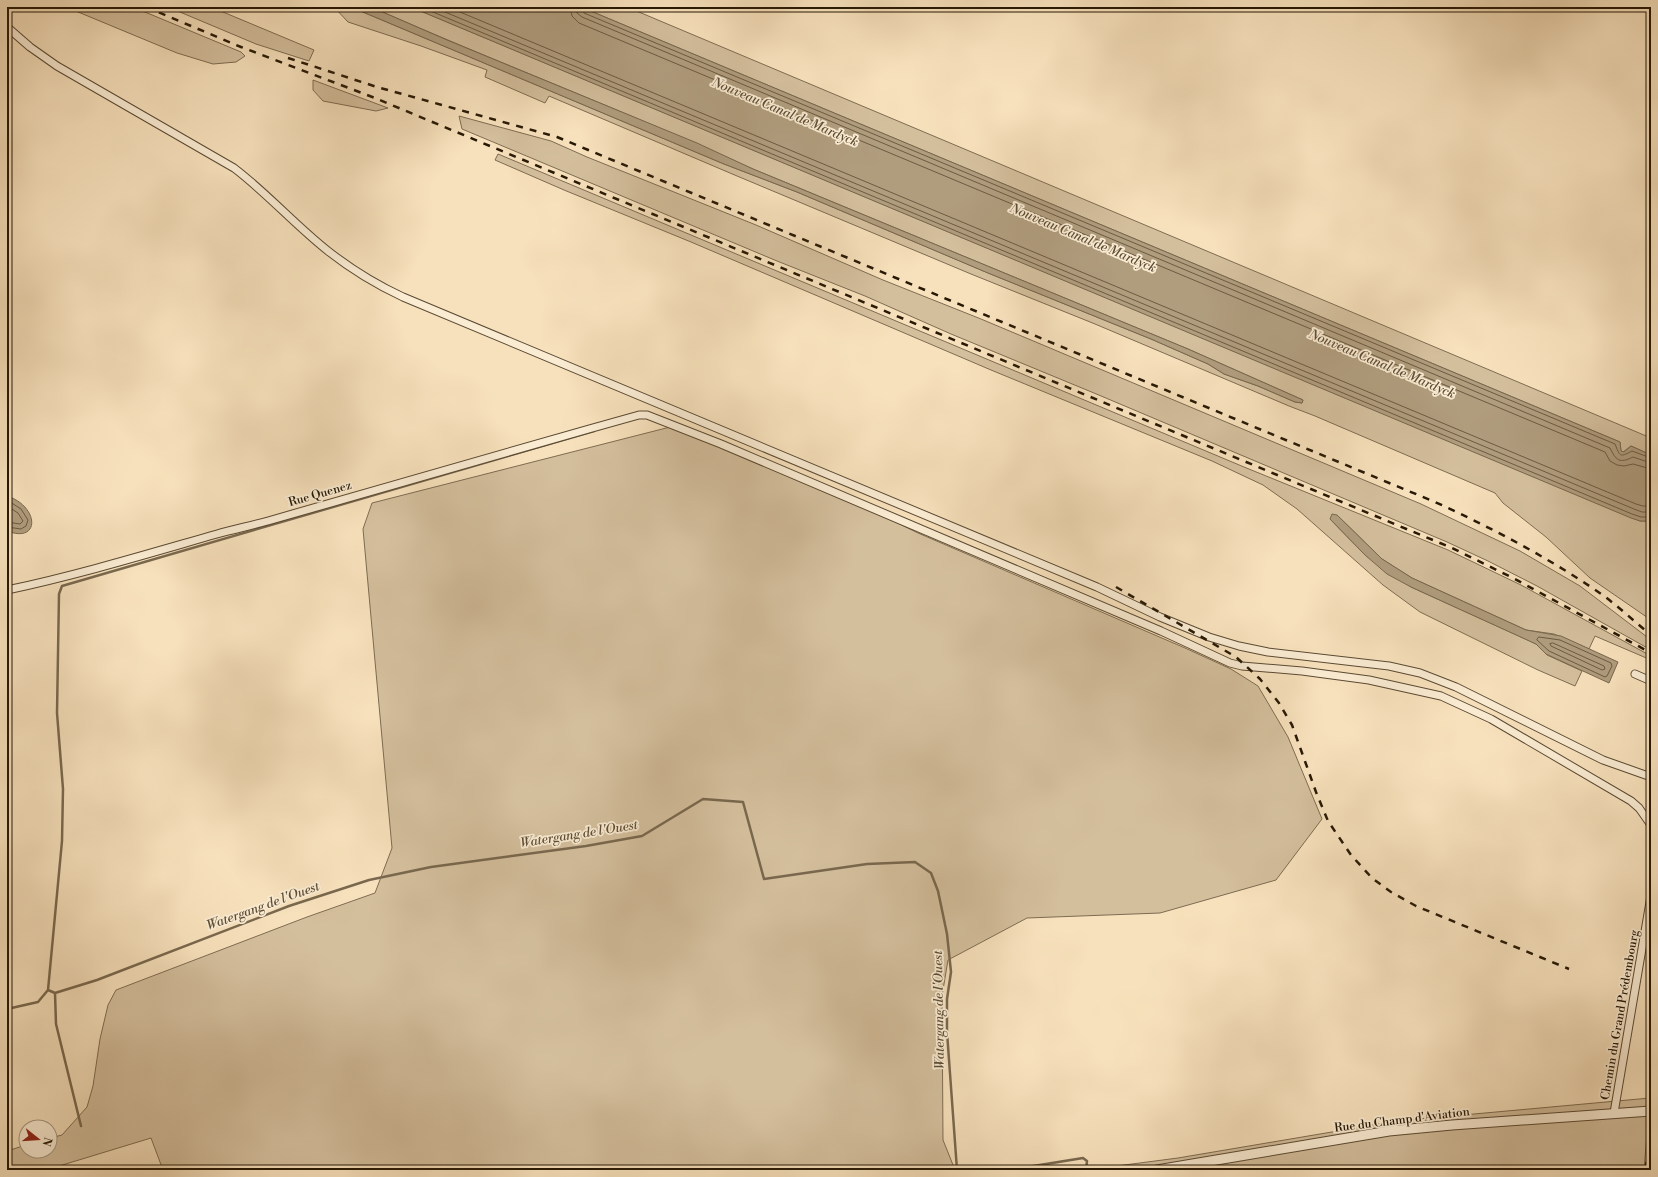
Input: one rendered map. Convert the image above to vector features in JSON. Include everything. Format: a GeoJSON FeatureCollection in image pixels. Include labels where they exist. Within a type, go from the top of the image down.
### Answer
{"type":"FeatureCollection","features":[{"type":"Feature","properties":{"kind":"main road"},"geometry":{"type":"LineString","coordinates":[[1650,1170],[1651,1164]]}},
{"type":"Feature","properties":{"kind":"street"},"geometry":{"type":"LineString","coordinates":[[7,26],[30,47],[57,66],[234,168],[252,182],[309,235],[333,255],[371,280],[403,297],[1083,581],[1152,614],[1189,629],[1253,650],[1385,666],[1420,673],[1456,687],[1597,758],[1651,778]]}},
{"type":"Feature","properties":{"kind":"street","name":"Rue Quenez"},"geometry":{"type":"LineString","coordinates":[[7,590],[89,571],[639,415],[651,416],[721,444],[1161,631],[1230,663],[1242,666],[1302,671],[1376,681],[1424,692],[1454,701],[1497,722],[1631,801],[1642,811],[1651,825]]}},
{"type":"Feature","properties":{"kind":"street"},"geometry":{"type":"LineString","coordinates":[[1635,674],[1651,681]]}},
{"type":"Feature","properties":{"kind":"street","name":"Chemin du Grand Prédembourg"},"geometry":{"type":"LineString","coordinates":[[1614,1113],[1651,896]]}},
{"type":"Feature","properties":{"kind":"street","name":"Rue du Champ d'Aviation"},"geometry":{"type":"LineString","coordinates":[[1157,1170],[1394,1131],[1651,1111]]}},
{"type":"Feature","properties":{"kind":"shaded area"},"geometry":{"type":"Polygon","coordinates":[[[66,7],[133,7],[241,52],[245,56],[236,62],[213,64],[177,53],[66,7]]]}},
{"type":"Feature","properties":{"kind":"shaded area"},"geometry":{"type":"Polygon","coordinates":[[[168,7],[211,7],[314,50],[309,61],[256,44],[168,7]]]}},
{"type":"Feature","properties":{"kind":"shaded area"},"geometry":{"type":"Polygon","coordinates":[[[334,7],[351,7],[724,164],[797,192],[988,273],[1151,339],[1208,364],[1224,374],[1258,386],[1295,402],[1302,403],[1303,400],[1188,349],[753,169],[371,7],[411,7],[1640,521],[1651,521],[1651,620],[1590,578],[1546,537],[1503,503],[1495,493],[1315,416],[971,274],[549,96],[545,103],[485,77],[487,70],[348,22],[334,7]]]}},
{"type":"Feature","properties":{"kind":"shaded area"},"geometry":{"type":"Polygon","coordinates":[[[581,7],[627,7],[1651,438],[1651,455],[1631,446],[1623,452],[1621,451],[1620,442],[581,7]]]}},
{"type":"Feature","properties":{"kind":"shaded area"},"geometry":{"type":"Polygon","coordinates":[[[313,80],[388,108],[376,111],[323,101],[313,90],[313,80]]]}},
{"type":"Feature","properties":{"kind":"shaded area"},"geometry":{"type":"Polygon","coordinates":[[[459,116],[551,141],[756,225],[883,280],[981,319],[1421,504],[1520,551],[1580,586],[1651,640],[1651,650],[1537,586],[1447,542],[951,334],[865,296],[777,261],[462,129],[459,116]]]}},
{"type":"Feature","properties":{"kind":"shaded area"},"geometry":{"type":"Polygon","coordinates":[[[498,154],[1244,467],[1448,550],[1521,585],[1651,656],[1651,660],[1595,636],[1589,649],[1554,634],[1526,630],[1412,578],[1382,559],[1337,515],[1330,519],[1365,555],[1411,587],[1536,644],[1547,655],[1582,671],[1575,686],[1538,670],[1420,612],[1383,585],[1297,509],[1263,485],[1212,461],[991,370],[691,242],[564,190],[495,160],[498,154]]]}},
{"type":"Feature","properties":{"kind":"shaded area"},"geometry":{"type":"Polygon","coordinates":[[[678,425],[793,472],[918,533],[1231,669],[1258,686],[1288,737],[1322,819],[1276,880],[1160,913],[1027,918],[948,960],[942,996],[943,1140],[955,1170],[163,1170],[151,1138],[46,1170],[7,1170],[7,1151],[18,1148],[18,1159],[58,1159],[58,1136],[62,1135],[87,1107],[93,1086],[100,1039],[108,1005],[116,990],[307,917],[375,893],[392,848],[363,529],[372,503],[678,425]]]}},
{"type":"Feature","properties":{"kind":"shaded area"},"geometry":{"type":"Polygon","coordinates":[[[1650,1098],[1644,1170],[1086,1170],[1178,1158],[1397,1121],[1650,1098]]]}},
{"type":"Feature","properties":{"kind":"water"},"geometry":{"type":"Polygon","coordinates":[[[351,7],[371,7],[697,143],[753,169],[1188,349],[1303,400],[1302,403],[1295,402],[1258,386],[1224,374],[1208,364],[1151,339],[988,273],[797,192],[724,164],[351,7]]]}},
{"type":"Feature","properties":{"kind":"water","name":"Nouveau Canal de Mardyck"},"geometry":{"type":"Polygon","coordinates":[[[411,7],[581,7],[1620,442],[1621,451],[1624,452],[1631,446],[1651,455],[1651,521],[1640,521],[1631,518],[411,7]]]}},
{"type":"Feature","properties":{"kind":"water"},"geometry":{"type":"Polygon","coordinates":[[[7,496],[18,501],[30,515],[32,522],[30,528],[26,532],[18,534],[7,531],[7,496]]]}},
{"type":"Feature","properties":{"kind":"water"},"geometry":{"type":"Polygon","coordinates":[[[1332,514],[1337,515],[1382,559],[1412,578],[1526,630],[1561,636],[1618,662],[1609,683],[1546,654],[1536,644],[1411,587],[1387,574],[1365,555],[1330,519],[1332,514]]]}},
{"type":"Feature","properties":{"kind":"waterway"},"geometry":{"type":"LineString","coordinates":[[48,990],[62,841],[63,789],[57,713],[59,594],[62,586],[594,431]]}},
{"type":"Feature","properties":{"kind":"waterway","name":"Watergang de l'Ouest"},"geometry":{"type":"LineString","coordinates":[[7,1009],[38,1002],[48,990],[55,993],[97,980],[289,906],[369,880],[431,867],[586,846],[642,836],[703,799],[743,802],[764,879],[867,864],[915,862],[931,873],[938,891],[947,934],[951,972],[947,999],[947,1032],[957,1170]]}},
{"type":"Feature","properties":{"kind":"waterway"},"geometry":{"type":"LineString","coordinates":[[55,993],[56,1024],[81,1126]]}},
{"type":"Feature","properties":{"kind":"waterway","name":"Watergang de l'Ouest"},"geometry":{"type":"LineString","coordinates":[[1009,1170],[1083,1158],[1087,1161],[1086,1170]]}},
{"type":"Feature","properties":{"kind":"railway"},"geometry":{"type":"LineString","coordinates":[[146,7],[241,47],[375,98],[1452,548],[1513,578],[1651,653]]}},
{"type":"Feature","properties":{"kind":"railway"},"geometry":{"type":"LineString","coordinates":[[288,58],[377,87],[557,137],[1435,502],[1479,523],[1543,557],[1584,582],[1616,605],[1651,635]]}},
{"type":"Feature","properties":{"kind":"railway"},"geometry":{"type":"LineString","coordinates":[[1116,587],[1236,657],[1260,679],[1279,703],[1292,725],[1328,821],[1351,855],[1372,878],[1391,892],[1416,906],[1569,969]]}}]}
